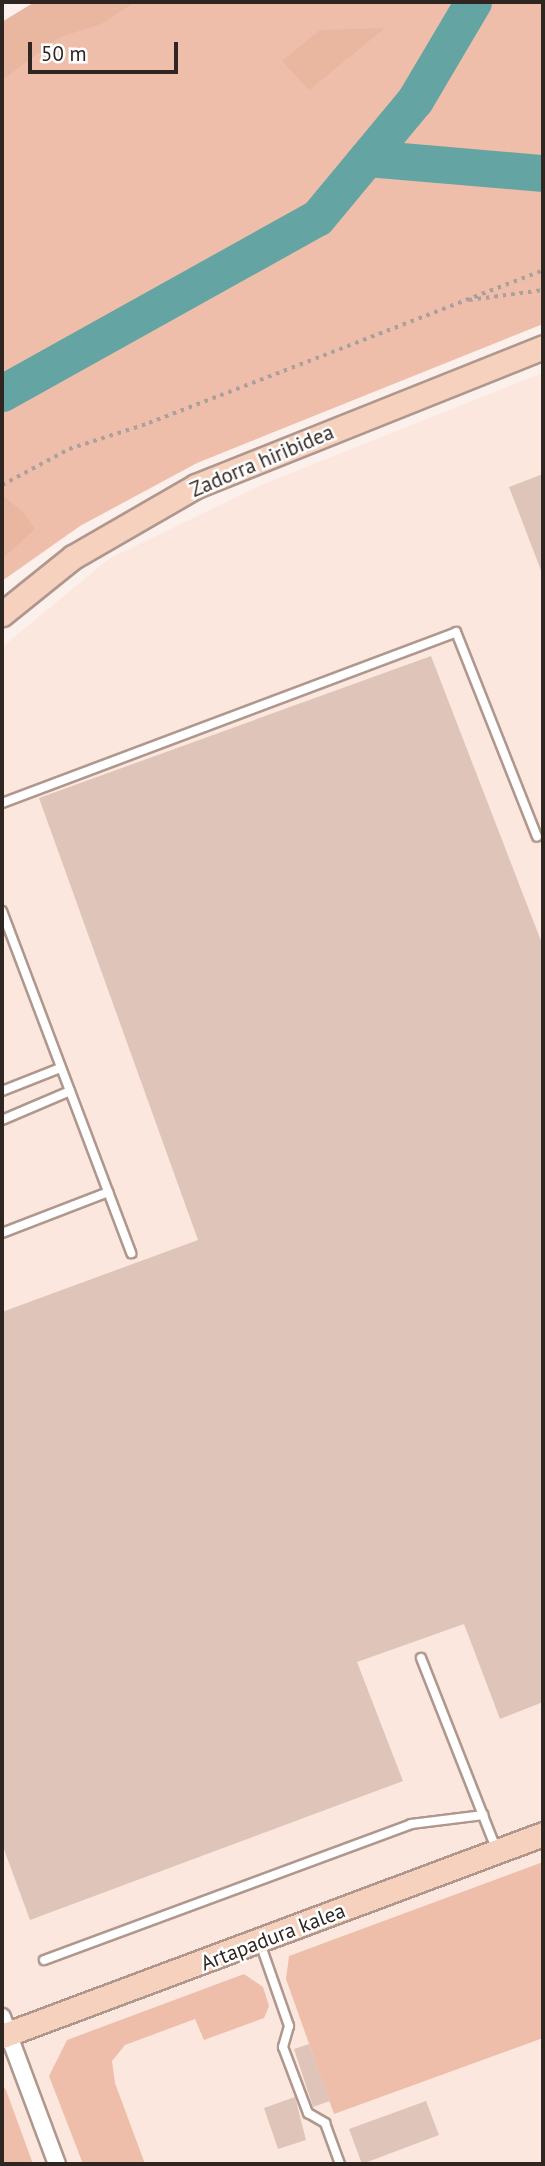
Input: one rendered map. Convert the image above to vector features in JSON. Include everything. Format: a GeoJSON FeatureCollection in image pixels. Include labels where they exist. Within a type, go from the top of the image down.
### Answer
{"type":"FeatureCollection","features":[{"type":"Feature","properties":{"kind":"main road","name":"Zadorra hiribidea"},"geometry":{"type":"LineString","coordinates":[[2,614],[73,557],[196,486],[543,347]]}},
{"type":"Feature","properties":{"kind":"main road","name":"Artapadura kalea"},"geometry":{"type":"LineString","coordinates":[[4,2029],[260,1943],[543,1834]]}},
{"type":"Feature","properties":{"kind":"street"},"geometry":{"type":"LineString","coordinates":[[4,2029],[57,2164]]}},
{"type":"Feature","properties":{"kind":"lane"},"geometry":{"type":"LineString","coordinates":[[2,803],[456,632],[537,837]]}},
{"type":"Feature","properties":{"kind":"lane"},"geometry":{"type":"LineString","coordinates":[[2,911],[131,1253]]}},
{"type":"Feature","properties":{"kind":"lane"},"geometry":{"type":"LineString","coordinates":[[2,1091],[60,1068]]}},
{"type":"Feature","properties":{"kind":"lane"},"geometry":{"type":"LineString","coordinates":[[2,1119],[70,1091]]}},
{"type":"Feature","properties":{"kind":"lane"},"geometry":{"type":"LineString","coordinates":[[2,1233],[107,1192]]}},
{"type":"Feature","properties":{"kind":"lane"},"geometry":{"type":"LineString","coordinates":[[421,1658],[498,1850]]}},
{"type":"Feature","properties":{"kind":"lane"},"geometry":{"type":"LineString","coordinates":[[44,1960],[411,1824],[483,1815]]}},
{"type":"Feature","properties":{"kind":"lane"},"geometry":{"type":"LineString","coordinates":[[260,1943],[289,2026],[282,2047],[307,2113],[326,2123],[340,2164]]}},
{"type":"Feature","properties":{"kind":"path"},"geometry":{"type":"LineString","coordinates":[[2,485],[69,449],[149,423],[543,270]]}},
{"type":"Feature","properties":{"kind":"path"},"geometry":{"type":"LineString","coordinates":[[460,301],[543,290]]}},
{"type":"Feature","properties":{"kind":"shaded area"},"geometry":{"type":"Polygon","coordinates":[[[35,2],[543,2],[543,324],[197,463],[80,526],[2,581],[2,22],[35,2]]]}},
{"type":"Feature","properties":{"kind":"shaded area"},"geometry":{"type":"Polygon","coordinates":[[[35,2],[135,2],[101,24],[60,37],[2,80],[2,22],[35,2]]]}},
{"type":"Feature","properties":{"kind":"shaded area"},"geometry":{"type":"Polygon","coordinates":[[[385,28],[309,90],[282,61],[320,30],[385,28]]]}},
{"type":"Feature","properties":{"kind":"shaded area"},"geometry":{"type":"Polygon","coordinates":[[[543,373],[543,2164],[2,2164],[2,647],[110,558],[268,482],[543,373]]]}},
{"type":"Feature","properties":{"kind":"shaded area"},"geometry":{"type":"Polygon","coordinates":[[[2,495],[24,513],[35,529],[2,559],[2,495]]]}},
{"type":"Feature","properties":{"kind":"shaded area"},"geometry":{"type":"Polygon","coordinates":[[[543,1862],[543,2038],[334,2114],[286,1979],[289,1956],[543,1862]]]}},
{"type":"Feature","properties":{"kind":"shaded area"},"geometry":{"type":"Polygon","coordinates":[[[244,1974],[263,1987],[269,2006],[264,2018],[204,2040],[195,2019],[125,2045],[112,2061],[115,2083],[145,2164],[83,2164],[49,2076],[67,2040],[244,1974]]]}},
{"type":"Feature","properties":{"kind":"shaded area"},"geometry":{"type":"Polygon","coordinates":[[[2,2085],[6,2090],[33,2164],[2,2164],[2,2085]]]}},
{"type":"Feature","properties":{"kind":"building"},"geometry":{"type":"Polygon","coordinates":[[[543,474],[543,573],[542,573],[509,487],[543,474]]]}},
{"type":"Feature","properties":{"kind":"building"},"geometry":{"type":"Polygon","coordinates":[[[431,656],[543,946],[543,1702],[500,1719],[464,1624],[357,1662],[403,1781],[30,1920],[2,1844],[2,1312],[198,1240],[39,798],[431,656]]]}},
{"type":"Feature","properties":{"kind":"building"},"geometry":{"type":"Polygon","coordinates":[[[309,2044],[330,2101],[313,2107],[294,2049],[309,2044]]]}},
{"type":"Feature","properties":{"kind":"building"},"geometry":{"type":"Polygon","coordinates":[[[295,2097],[306,2140],[278,2149],[264,2108],[295,2097]]]}},
{"type":"Feature","properties":{"kind":"building"},"geometry":{"type":"Polygon","coordinates":[[[426,2101],[439,2135],[362,2164],[349,2129],[426,2101]]]}},
{"type":"Feature","properties":{"kind":"waterway"},"geometry":{"type":"LineString","coordinates":[[2,393],[317,218],[415,100],[473,2]]}},
{"type":"Feature","properties":{"kind":"waterway"},"geometry":{"type":"LineString","coordinates":[[367,158],[543,173]]}}]}
